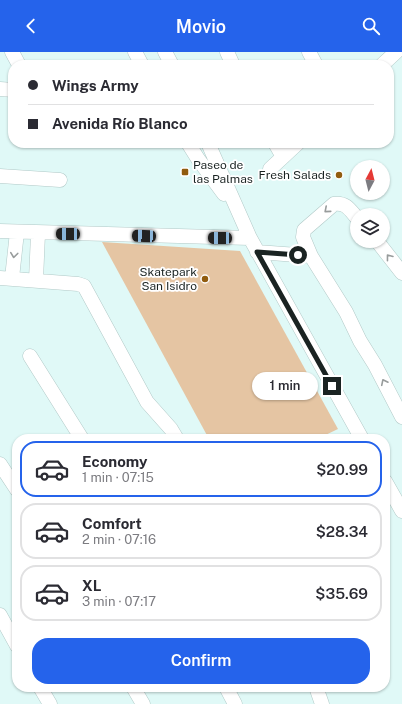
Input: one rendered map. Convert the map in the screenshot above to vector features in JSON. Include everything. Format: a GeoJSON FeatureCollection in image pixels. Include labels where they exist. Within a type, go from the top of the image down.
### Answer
{"type":"FeatureCollection","features":[{"type":"Feature","properties":{"kind":"street"},"geometry":{"type":"LineString","coordinates":[[191,148],[239,214]]}},
{"type":"Feature","properties":{"kind":"street"},"geometry":{"type":"LineString","coordinates":[[210,148],[257,252],[359,434]]}},
{"type":"Feature","properties":{"kind":"street"},"geometry":{"type":"LineString","coordinates":[[278,148],[282,157]]}},
{"type":"Feature","properties":{"kind":"street"},"geometry":{"type":"LineString","coordinates":[[270,169],[292,148]]}},
{"type":"Feature","properties":{"kind":"street"},"geometry":{"type":"LineString","coordinates":[[0,176],[60,180]]}},
{"type":"Feature","properties":{"kind":"street"},"geometry":{"type":"LineString","coordinates":[[350,210],[346,205],[341,203],[334,204],[302,233],[311,256],[346,312],[360,341],[375,364],[402,417]]}},
{"type":"Feature","properties":{"kind":"street"},"geometry":{"type":"LineString","coordinates":[[0,231],[38,234],[250,238]]}},
{"type":"Feature","properties":{"kind":"street"},"geometry":{"type":"LineString","coordinates":[[17,232],[6,278],[78,284],[84,286],[147,402],[172,429],[174,434]]}},
{"type":"Feature","properties":{"kind":"street"},"geometry":{"type":"LineString","coordinates":[[36,280],[38,234]]}},
{"type":"Feature","properties":{"kind":"street"},"geometry":{"type":"LineString","coordinates":[[382,248],[402,273]]}},
{"type":"Feature","properties":{"kind":"street"},"geometry":{"type":"LineString","coordinates":[[257,252],[311,256]]}},
{"type":"Feature","properties":{"kind":"street"},"geometry":{"type":"LineString","coordinates":[[30,356],[79,434]]}},
{"type":"Feature","properties":{"kind":"street"},"geometry":{"type":"LineString","coordinates":[[0,464],[12,482]]}},
{"type":"Feature","properties":{"kind":"street"},"geometry":{"type":"LineString","coordinates":[[390,488],[400,501]]}},
{"type":"Feature","properties":{"kind":"street"},"geometry":{"type":"LineString","coordinates":[[0,615],[12,637]]}},
{"type":"Feature","properties":{"kind":"street"},"geometry":{"type":"LineString","coordinates":[[43,692],[50,704]]}},
{"type":"Feature","properties":{"kind":"street"},"geometry":{"type":"LineString","coordinates":[[136,692],[143,704]]}},
{"type":"Feature","properties":{"kind":"street"},"geometry":{"type":"LineString","coordinates":[[229,692],[235,704]]}},
{"type":"Feature","properties":{"kind":"street"},"geometry":{"type":"LineString","coordinates":[[318,692],[322,704]]}},
{"type":"Feature","properties":{"kind":"shaded area"},"geometry":{"type":"Polygon","coordinates":[[[102,242],[240,251],[338,429],[328,434],[206,434],[102,242]]]}},
{"type":"Feature","properties":{"kind":"place","name":"Paseo de las Palmas"},"geometry":{"type":"Point","coordinates":[185,172]}},
{"type":"Feature","properties":{"kind":"place","name":"Fresh Salads"},"geometry":{"type":"Point","coordinates":[339,175]}},
{"type":"Feature","properties":{"kind":"place","name":"Skatepark San Isidro"},"geometry":{"type":"Point","coordinates":[205,279]}},
{"type":"Feature","properties":{"kind":"route"},"geometry":{"type":"LineString","coordinates":[[298,255],[257,252],[332,386]]}}]}
